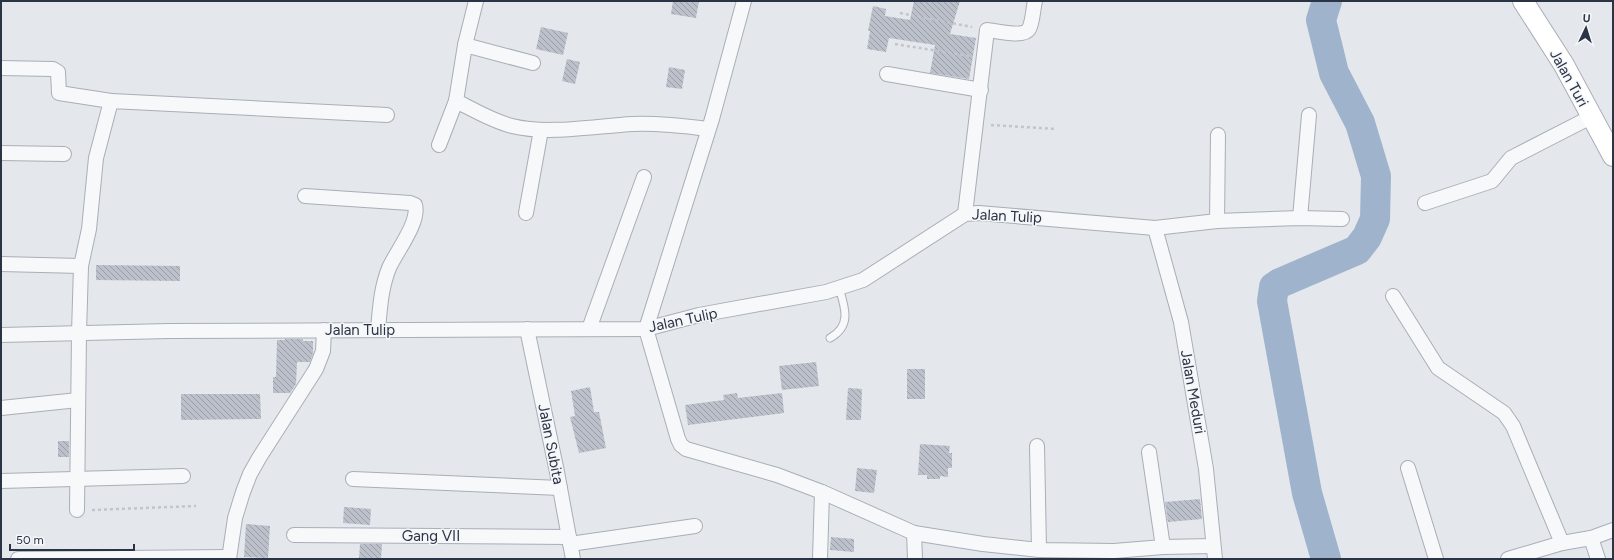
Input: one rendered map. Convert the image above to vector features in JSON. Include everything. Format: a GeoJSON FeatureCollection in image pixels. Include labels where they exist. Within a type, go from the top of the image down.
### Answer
{"type":"FeatureCollection","features":[{"type":"Feature","properties":{"kind":"street"},"geometry":{"type":"LineString","coordinates":[[439,145],[456,101],[465,45],[476,1]]}},
{"type":"Feature","properties":{"kind":"street"},"geometry":{"type":"LineString","coordinates":[[744,1],[708,129],[646,329],[681,445],[686,449],[777,475],[822,492],[914,533],[983,544],[1039,550],[1114,551],[1163,547],[1214,552]]}},
{"type":"Feature","properties":{"kind":"street"},"geometry":{"type":"LineString","coordinates":[[965,214],[987,30],[1017,34],[1024,33],[1030,25],[1035,1]]}},
{"type":"Feature","properties":{"kind":"street","name":"Jalan Turi"},"geometry":{"type":"LineString","coordinates":[[1523,1],[1564,65],[1591,117],[1611,148]]}},
{"type":"Feature","properties":{"kind":"street"},"geometry":{"type":"LineString","coordinates":[[465,45],[533,63]]}},
{"type":"Feature","properties":{"kind":"street"},"geometry":{"type":"LineString","coordinates":[[1,68],[53,68],[58,72],[59,93],[111,101],[387,115]]}},
{"type":"Feature","properties":{"kind":"street"},"geometry":{"type":"LineString","coordinates":[[887,74],[980,90]]}},
{"type":"Feature","properties":{"kind":"street"},"geometry":{"type":"LineString","coordinates":[[77,510],[81,266],[89,229],[96,158],[111,101]]}},
{"type":"Feature","properties":{"kind":"street"},"geometry":{"type":"LineString","coordinates":[[456,101],[499,122],[513,126],[541,130],[635,124],[684,126],[708,129]]}},
{"type":"Feature","properties":{"kind":"street"},"geometry":{"type":"LineString","coordinates":[[1300,218],[1309,115]]}},
{"type":"Feature","properties":{"kind":"street"},"geometry":{"type":"LineString","coordinates":[[1425,203],[1492,181],[1511,158],[1591,117]]}},
{"type":"Feature","properties":{"kind":"street"},"geometry":{"type":"LineString","coordinates":[[526,213],[541,130]]}},
{"type":"Feature","properties":{"kind":"street"},"geometry":{"type":"LineString","coordinates":[[1217,221],[1218,135]]}},
{"type":"Feature","properties":{"kind":"street"},"geometry":{"type":"LineString","coordinates":[[1,153],[64,154]]}},
{"type":"Feature","properties":{"kind":"street"},"geometry":{"type":"LineString","coordinates":[[589,329],[644,177]]}},
{"type":"Feature","properties":{"kind":"street"},"geometry":{"type":"LineString","coordinates":[[305,196],[410,203],[415,205],[416,211],[412,224],[389,268],[381,292],[378,330]]}},
{"type":"Feature","properties":{"kind":"street","name":"Jalan Tulip"},"geometry":{"type":"LineString","coordinates":[[1,334],[169,331],[646,329],[699,315],[826,292],[863,280],[965,214],[979,213],[1155,228],[1217,221],[1300,218],[1342,219]]}},
{"type":"Feature","properties":{"kind":"street","name":"Jalan Meduri"},"geometry":{"type":"LineString","coordinates":[[1155,228],[1181,322],[1206,469],[1214,552]]}},
{"type":"Feature","properties":{"kind":"street"},"geometry":{"type":"LineString","coordinates":[[1,264],[81,266]]}},
{"type":"Feature","properties":{"kind":"street"},"geometry":{"type":"LineString","coordinates":[[1393,296],[1438,368],[1504,413],[1514,426],[1562,543]]}},
{"type":"Feature","properties":{"kind":"street","name":"Jalan Subita"},"geometry":{"type":"LineString","coordinates":[[527,329],[573,559]]}},
{"type":"Feature","properties":{"kind":"street"},"geometry":{"type":"LineString","coordinates":[[18,559],[229,558],[235,518],[250,474],[316,369],[323,351],[324,330]]}},
{"type":"Feature","properties":{"kind":"street"},"geometry":{"type":"LineString","coordinates":[[1,408],[78,400]]}},
{"type":"Feature","properties":{"kind":"street"},"geometry":{"type":"LineString","coordinates":[[1036,446],[1039,550]]}},
{"type":"Feature","properties":{"kind":"street"},"geometry":{"type":"LineString","coordinates":[[1149,452],[1163,547]]}},
{"type":"Feature","properties":{"kind":"street"},"geometry":{"type":"LineString","coordinates":[[1408,468],[1436,559]]}},
{"type":"Feature","properties":{"kind":"street"},"geometry":{"type":"LineString","coordinates":[[1,481],[183,476]]}},
{"type":"Feature","properties":{"kind":"street"},"geometry":{"type":"LineString","coordinates":[[353,479],[560,488]]}},
{"type":"Feature","properties":{"kind":"street"},"geometry":{"type":"LineString","coordinates":[[820,559],[822,492]]}},
{"type":"Feature","properties":{"kind":"street","name":"Gang VII"},"geometry":{"type":"LineString","coordinates":[[294,535],[569,540],[695,526]]}},
{"type":"Feature","properties":{"kind":"street"},"geometry":{"type":"LineString","coordinates":[[1508,559],[1562,543],[1591,538],[1613,530]]}},
{"type":"Feature","properties":{"kind":"street"},"geometry":{"type":"LineString","coordinates":[[914,533],[915,559]]}},
{"type":"Feature","properties":{"kind":"street"},"geometry":{"type":"LineString","coordinates":[[1591,538],[1598,559]]}},
{"type":"Feature","properties":{"kind":"lane"},"geometry":{"type":"LineString","coordinates":[[830,338],[836,335],[843,326],[845,317],[844,305],[839,288]]}},
{"type":"Feature","properties":{"kind":"path"},"geometry":{"type":"LineString","coordinates":[[900,13],[987,30]]}},
{"type":"Feature","properties":{"kind":"path"},"geometry":{"type":"LineString","coordinates":[[895,44],[983,58]]}},
{"type":"Feature","properties":{"kind":"path"},"geometry":{"type":"LineString","coordinates":[[976,124],[1057,129]]}},
{"type":"Feature","properties":{"kind":"path"},"geometry":{"type":"LineString","coordinates":[[77,510],[196,506]]}},
{"type":"Feature","properties":{"kind":"building"},"geometry":{"type":"Polygon","coordinates":[[[673,1],[699,1],[696,18],[671,14],[673,1]]]}},
{"type":"Feature","properties":{"kind":"building"},"geometry":{"type":"Polygon","coordinates":[[[914,1],[960,1],[950,34],[976,38],[969,79],[930,73],[935,45],[889,38],[886,52],[867,49],[870,31],[868,31],[873,6],[886,9],[885,16],[910,20],[914,1]]]}},
{"type":"Feature","properties":{"kind":"building"},"geometry":{"type":"Polygon","coordinates":[[[541,27],[568,33],[563,55],[536,49],[541,27]]]}},
{"type":"Feature","properties":{"kind":"building"},"geometry":{"type":"Polygon","coordinates":[[[567,59],[580,62],[575,84],[562,81],[567,59]]]}},
{"type":"Feature","properties":{"kind":"building"},"geometry":{"type":"Polygon","coordinates":[[[669,67],[685,70],[682,89],[666,87],[669,67]]]}},
{"type":"Feature","properties":{"kind":"building"},"geometry":{"type":"Polygon","coordinates":[[[96,265],[180,266],[180,281],[96,280],[96,265]]]}},
{"type":"Feature","properties":{"kind":"building"},"geometry":{"type":"Polygon","coordinates":[[[303,339],[303,341],[313,341],[313,353],[310,362],[297,362],[296,384],[290,393],[273,393],[273,377],[276,377],[277,340],[303,339]]]}},
{"type":"Feature","properties":{"kind":"building"},"geometry":{"type":"Polygon","coordinates":[[[816,362],[819,386],[782,390],[779,366],[816,362]]]}},
{"type":"Feature","properties":{"kind":"building"},"geometry":{"type":"Polygon","coordinates":[[[907,369],[925,369],[925,399],[907,399],[907,369]]]}},
{"type":"Feature","properties":{"kind":"building"},"geometry":{"type":"Polygon","coordinates":[[[590,387],[594,412],[599,412],[606,448],[579,453],[570,417],[575,416],[571,391],[590,387]]]}},
{"type":"Feature","properties":{"kind":"building"},"geometry":{"type":"Polygon","coordinates":[[[848,388],[862,389],[861,420],[846,420],[848,388]]]}},
{"type":"Feature","properties":{"kind":"building"},"geometry":{"type":"Polygon","coordinates":[[[737,393],[738,398],[782,393],[784,413],[688,425],[685,405],[724,400],[723,395],[737,393]]]}},
{"type":"Feature","properties":{"kind":"building"},"geometry":{"type":"Polygon","coordinates":[[[181,394],[260,394],[261,419],[181,420],[181,394]]]}},
{"type":"Feature","properties":{"kind":"building"},"geometry":{"type":"Polygon","coordinates":[[[58,441],[69,441],[69,457],[58,457],[58,441]]]}},
{"type":"Feature","properties":{"kind":"building"},"geometry":{"type":"Polygon","coordinates":[[[920,444],[950,446],[949,453],[952,453],[952,468],[948,468],[948,477],[940,476],[940,479],[927,479],[927,475],[918,475],[920,444]]]}},
{"type":"Feature","properties":{"kind":"building"},"geometry":{"type":"Polygon","coordinates":[[[857,468],[877,470],[874,493],[855,491],[857,468]]]}},
{"type":"Feature","properties":{"kind":"building"},"geometry":{"type":"Polygon","coordinates":[[[1200,499],[1202,519],[1168,522],[1165,502],[1200,499]]]}},
{"type":"Feature","properties":{"kind":"building"},"geometry":{"type":"Polygon","coordinates":[[[344,507],[371,509],[370,525],[343,523],[344,507]]]}},
{"type":"Feature","properties":{"kind":"building"},"geometry":{"type":"Polygon","coordinates":[[[246,524],[270,526],[268,558],[244,557],[246,524]]]}},
{"type":"Feature","properties":{"kind":"building"},"geometry":{"type":"Polygon","coordinates":[[[831,537],[854,539],[854,552],[830,550],[831,537]]]}},
{"type":"Feature","properties":{"kind":"building"},"geometry":{"type":"Polygon","coordinates":[[[360,544],[382,544],[381,559],[359,559],[360,544]]]}},
{"type":"Feature","properties":{"kind":"waterway"},"geometry":{"type":"LineString","coordinates":[[1326,559],[1307,493],[1272,301],[1274,287],[1280,283],[1357,250],[1367,237],[1375,219],[1376,176],[1360,123],[1334,73],[1321,20],[1327,1]]}}]}
